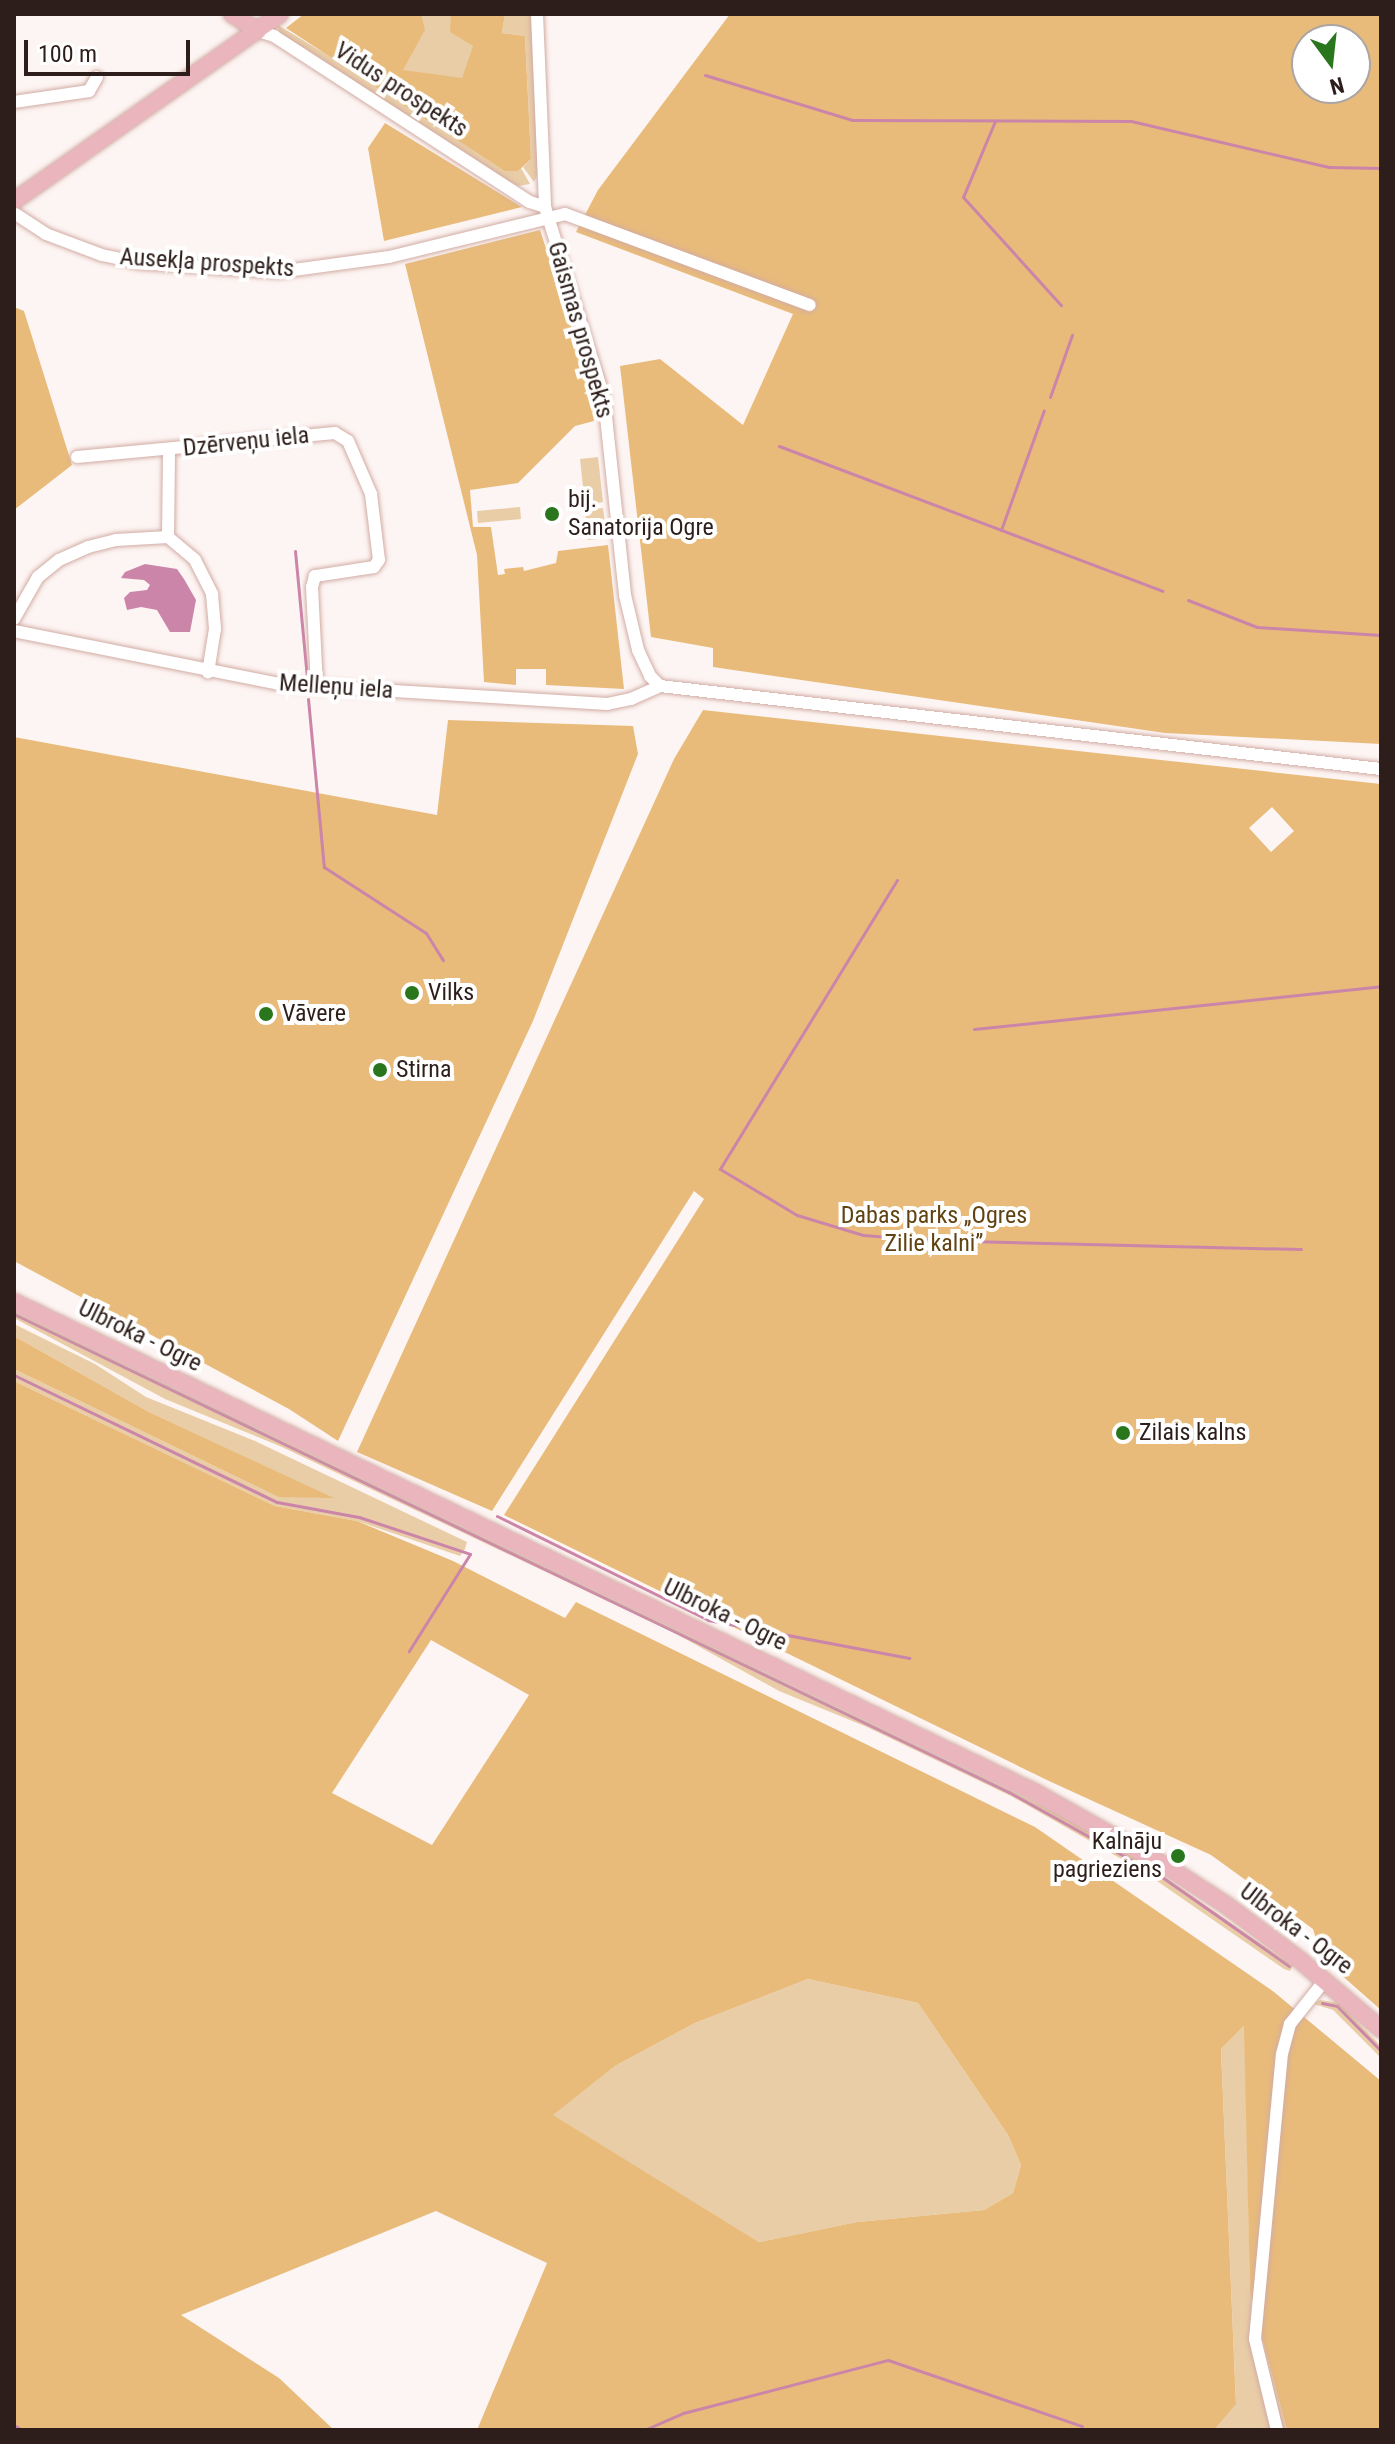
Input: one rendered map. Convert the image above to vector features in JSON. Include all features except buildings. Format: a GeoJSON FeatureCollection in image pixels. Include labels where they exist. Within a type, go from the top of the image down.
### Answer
{"type":"FeatureCollection","features":[{"type":"Feature","properties":{"kind":"main road","name":"Vidus prospekts"},"geometry":{"type":"LineString","coordinates":[[232,14],[258,31]]}},
{"type":"Feature","properties":{"kind":"main road"},"geometry":{"type":"LineString","coordinates":[[14,201],[280,14]]}},
{"type":"Feature","properties":{"kind":"main road","name":"Ulbroka - Ogre"},"geometry":{"type":"LineString","coordinates":[[14,1302],[1036,1793],[1166,1866],[1273,1939],[1381,2029]]}},
{"type":"Feature","properties":{"kind":"street","name":"Gaismas prospekts"},"geometry":{"type":"LineString","coordinates":[[537,14],[546,211],[604,398],[625,595],[638,650],[650,676],[660,686]]}},
{"type":"Feature","properties":{"kind":"street","name":"Vidus prospekts"},"geometry":{"type":"LineString","coordinates":[[258,31],[274,36],[546,211]]}},
{"type":"Feature","properties":{"kind":"street"},"geometry":{"type":"LineString","coordinates":[[14,102],[89,91],[97,77]]}},
{"type":"Feature","properties":{"kind":"street","name":"Ausekļa prospekts"},"geometry":{"type":"LineString","coordinates":[[14,213],[46,234],[104,256],[139,263],[279,272],[422,251],[546,211]]}},
{"type":"Feature","properties":{"kind":"street"},"geometry":{"type":"LineString","coordinates":[[546,211],[583,219],[810,305]]}},
{"type":"Feature","properties":{"kind":"street","name":"Dzērveņu iela"},"geometry":{"type":"LineString","coordinates":[[77,457],[335,433],[348,441],[371,494],[379,560],[374,567],[315,576],[312,587],[317,687]]}},
{"type":"Feature","properties":{"kind":"street"},"geometry":{"type":"LineString","coordinates":[[168,537],[169,449]]}},
{"type":"Feature","properties":{"kind":"street"},"geometry":{"type":"LineString","coordinates":[[14,619],[38,577],[59,560],[88,547],[116,540],[168,537],[195,560],[212,594],[215,629],[208,672]]}},
{"type":"Feature","properties":{"kind":"street","name":"Melleņu iela"},"geometry":{"type":"LineString","coordinates":[[14,631],[208,672],[317,687],[607,704],[631,699],[660,686]]}},
{"type":"Feature","properties":{"kind":"street"},"geometry":{"type":"LineString","coordinates":[[660,686],[1381,769]]}},
{"type":"Feature","properties":{"kind":"street"},"geometry":{"type":"LineString","coordinates":[[1277,2430],[1255,2339],[1282,2054],[1290,2024],[1325,1980]]}},
{"type":"Feature","properties":{"kind":"shaded area"},"geometry":{"type":"Polygon","coordinates":[[[373,14],[490,14],[484,79],[431,92],[349,49],[373,14]]]}},
{"type":"Feature","properties":{"kind":"shaded area"},"geometry":{"type":"Polygon","coordinates":[[[505,14],[533,14],[538,174],[534,182],[523,167],[531,159],[525,36],[502,33],[505,14]]]}},
{"type":"Feature","properties":{"kind":"shaded area"},"geometry":{"type":"Polygon","coordinates":[[[278,25],[518,171],[521,168],[530,184],[518,186],[509,181],[279,33],[278,25]]]}},
{"type":"Feature","properties":{"kind":"shaded area"},"geometry":{"type":"Polygon","coordinates":[[[598,457],[603,502],[585,505],[580,459],[598,457]]]}},
{"type":"Feature","properties":{"kind":"shaded area"},"geometry":{"type":"Polygon","coordinates":[[[520,507],[521,519],[478,523],[477,511],[520,507]]]}},
{"type":"Feature","properties":{"kind":"shaded area"},"geometry":{"type":"Polygon","coordinates":[[[603,508],[607,538],[588,540],[585,510],[603,508]]]}},
{"type":"Feature","properties":{"kind":"shaded area"},"geometry":{"type":"Polygon","coordinates":[[[145,564],[177,569],[184,579],[196,600],[190,632],[170,632],[157,610],[141,607],[127,610],[124,598],[130,592],[147,590],[150,585],[144,580],[121,578],[125,572],[145,564]]]}},
{"type":"Feature","properties":{"kind":"shaded area"},"geometry":{"type":"Polygon","coordinates":[[[14,1312],[1056,1813],[1152,1868],[1293,1966],[1290,1971],[1284,1969],[1144,1872],[1011,1796],[867,1727],[779,1691],[673,1632],[282,1447],[165,1399],[14,1318],[14,1312]]]}},
{"type":"Feature","properties":{"kind":"shaded area"},"geometry":{"type":"Polygon","coordinates":[[[14,1324],[95,1364],[146,1397],[255,1441],[467,1542],[465,1549],[460,1556],[357,1521],[275,1506],[14,1381],[14,1369],[278,1497],[331,1497],[149,1412],[14,1336],[14,1324]]]}},
{"type":"Feature","properties":{"kind":"shaded area"},"geometry":{"type":"Polygon","coordinates":[[[808,1979],[918,2003],[1008,2135],[1021,2165],[1013,2193],[984,2210],[857,2222],[759,2242],[552,2115],[615,2066],[695,2023],[808,1979]]]}},
{"type":"Feature","properties":{"kind":"shaded area"},"geometry":{"type":"Polygon","coordinates":[[[1320,2000],[1339,2003],[1381,2046],[1381,2058],[1333,2010],[1314,2004],[1320,2000]]]}},
{"type":"Feature","properties":{"kind":"shaded area"},"geometry":{"type":"Polygon","coordinates":[[[1245,2025],[1250,2293],[1287,2430],[1214,2430],[1236,2403],[1221,2049],[1245,2025]]]}},
{"type":"Feature","properties":{"kind":"green space"},"geometry":{"type":"Polygon","coordinates":[[[304,14],[421,14],[425,30],[403,70],[462,78],[473,46],[450,32],[451,14],[505,14],[502,33],[525,36],[531,159],[518,171],[505,171],[286,28],[304,14]]]}},
{"type":"Feature","properties":{"kind":"green space"},"geometry":{"type":"Polygon","coordinates":[[[730,14],[1381,14],[1381,744],[1165,733],[713,667],[713,648],[651,637],[620,366],[660,359],[743,425],[793,314],[576,232],[598,190],[730,14]]]}},
{"type":"Feature","properties":{"kind":"green space"},"geometry":{"type":"Polygon","coordinates":[[[385,123],[522,207],[384,241],[368,148],[385,123]]]}},
{"type":"Feature","properties":{"kind":"green space"},"geometry":{"type":"Polygon","coordinates":[[[540,230],[591,387],[594,421],[575,426],[518,483],[470,490],[473,527],[491,527],[498,575],[505,574],[504,569],[523,567],[524,571],[556,563],[558,551],[608,545],[624,689],[546,685],[546,669],[516,669],[516,685],[484,682],[477,555],[405,264],[540,230]]]}},
{"type":"Feature","properties":{"kind":"green space"},"geometry":{"type":"Polygon","coordinates":[[[14,307],[24,311],[72,465],[14,510],[14,307]]]}},
{"type":"Feature","properties":{"kind":"green space","name":"Dabas parks „Ogres Zilie kalni”"},"geometry":{"type":"Polygon","coordinates":[[[703,710],[1381,784],[1381,2010],[1322,1958],[1313,1929],[1211,1855],[1049,1781],[504,1515],[704,1199],[694,1191],[492,1511],[357,1452],[674,759],[703,710]],[[1272,807],[1249,828],[1271,852],[1294,831],[1272,807]]]}},
{"type":"Feature","properties":{"kind":"green space"},"geometry":{"type":"Polygon","coordinates":[[[448,720],[633,726],[638,754],[533,1021],[338,1441],[289,1409],[14,1261],[14,737],[437,815],[448,720]]]}},
{"type":"Feature","properties":{"kind":"green space"},"geometry":{"type":"Polygon","coordinates":[[[14,1336],[149,1412],[334,1498],[278,1497],[14,1369],[14,1336]]]}},
{"type":"Feature","properties":{"kind":"green space"},"geometry":{"type":"Polygon","coordinates":[[[14,1381],[275,1506],[357,1521],[453,1561],[565,1618],[576,1602],[1035,1827],[1274,1992],[1381,2081],[1381,2430],[1287,2430],[1250,2293],[1244,2026],[1221,2049],[1236,2404],[1214,2430],[477,2430],[547,2263],[436,2211],[181,2315],[279,2378],[334,2430],[14,2430],[14,1381]],[[431,1640],[332,1793],[432,1845],[529,1695],[431,1640]],[[808,1979],[695,2023],[615,2066],[553,2115],[759,2242],[857,2222],[984,2210],[1013,2193],[1021,2165],[1008,2135],[918,2003],[808,1979]]]}},
{"type":"Feature","properties":{"kind":"waterway"},"geometry":{"type":"LineString","coordinates":[[705,75],[852,120],[1131,121],[1329,167],[1381,168]]}},
{"type":"Feature","properties":{"kind":"waterway"},"geometry":{"type":"LineString","coordinates":[[995,121],[963,197],[1061,305]]}},
{"type":"Feature","properties":{"kind":"waterway"},"geometry":{"type":"LineString","coordinates":[[1050,397],[1072,335]]}},
{"type":"Feature","properties":{"kind":"waterway"},"geometry":{"type":"LineString","coordinates":[[1001,530],[1044,410]]}},
{"type":"Feature","properties":{"kind":"waterway"},"geometry":{"type":"LineString","coordinates":[[779,446],[1163,591]]}},
{"type":"Feature","properties":{"kind":"waterway"},"geometry":{"type":"LineString","coordinates":[[295,551],[307,679]]}},
{"type":"Feature","properties":{"kind":"waterway"},"geometry":{"type":"LineString","coordinates":[[1188,600],[1257,627],[1381,635]]}},
{"type":"Feature","properties":{"kind":"waterway"},"geometry":{"type":"LineString","coordinates":[[308,699],[324,867],[426,933],[443,960]]}},
{"type":"Feature","properties":{"kind":"waterway"},"geometry":{"type":"LineString","coordinates":[[897,880],[720,1169],[797,1215],[863,1235],[928,1240],[1301,1249]]}},
{"type":"Feature","properties":{"kind":"waterway"},"geometry":{"type":"LineString","coordinates":[[974,1029],[1381,986]]}},
{"type":"Feature","properties":{"kind":"waterway"},"geometry":{"type":"LineString","coordinates":[[14,1314],[1009,1792],[1162,1877],[1289,1966]]}},
{"type":"Feature","properties":{"kind":"waterway"},"geometry":{"type":"LineString","coordinates":[[14,1375],[277,1502],[359,1517],[470,1554],[409,1651]]}},
{"type":"Feature","properties":{"kind":"waterway"},"geometry":{"type":"LineString","coordinates":[[497,1516],[708,1620],[909,1658]]}},
{"type":"Feature","properties":{"kind":"waterway"},"geometry":{"type":"LineString","coordinates":[[1322,2003],[1337,2006],[1381,2051]]}},
{"type":"Feature","properties":{"kind":"waterway"},"geometry":{"type":"LineString","coordinates":[[644,2430],[683,2413],[888,2360],[1082,2426]]}},
{"type":"Feature","properties":{"kind":"waterway"},"geometry":{"type":"LineString","coordinates":[[14,2425],[22,2430]]}},
{"type":"Feature","properties":{"kind":"place","name":"bij. Sanatorija Ogre"},"geometry":{"type":"Point","coordinates":[552,514]}},
{"type":"Feature","properties":{"kind":"place","name":"Vilks"},"geometry":{"type":"Point","coordinates":[412,993]}},
{"type":"Feature","properties":{"kind":"place","name":"Vāvere"},"geometry":{"type":"Point","coordinates":[266,1014]}},
{"type":"Feature","properties":{"kind":"place","name":"Stirna"},"geometry":{"type":"Point","coordinates":[380,1070]}},
{"type":"Feature","properties":{"kind":"place","name":"Zilais kalns"},"geometry":{"type":"Point","coordinates":[1123,1433]}},
{"type":"Feature","properties":{"kind":"place","name":"Kalnāju pagrieziens"},"geometry":{"type":"Point","coordinates":[1178,1856]}}]}
